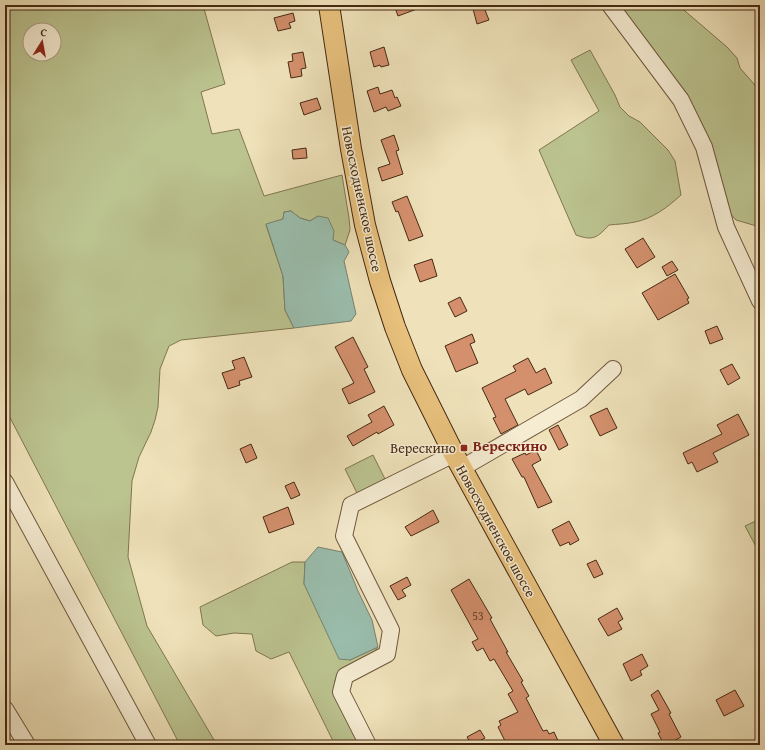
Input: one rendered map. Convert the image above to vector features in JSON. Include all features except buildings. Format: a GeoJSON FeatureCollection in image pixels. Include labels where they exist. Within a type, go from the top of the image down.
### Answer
{"type":"FeatureCollection","features":[{"type":"Feature","properties":{"kind":"main road","name":"Новосходненское шоссе"},"geometry":{"type":"LineString","coordinates":[[329,5],[351,149],[365,225],[380,281],[395,327],[412,370],[458,461],[614,745]]}},
{"type":"Feature","properties":{"kind":"lane"},"geometry":{"type":"LineString","coordinates":[[610,5],[681,100],[704,147],[726,227],[760,301]]}},
{"type":"Feature","properties":{"kind":"lane"},"geometry":{"type":"LineString","coordinates":[[368,745],[341,692],[345,676],[387,654],[391,630],[344,536],[351,505],[458,461],[581,399],[613,369]]}},
{"type":"Feature","properties":{"kind":"lane"},"geometry":{"type":"LineString","coordinates":[[5,482],[148,745]]}},
{"type":"Feature","properties":{"kind":"lane"},"geometry":{"type":"LineString","coordinates":[[5,709],[27,745]]}},
{"type":"Feature","properties":{"kind":"green space"},"geometry":{"type":"Polygon","coordinates":[[[5,5],[203,5],[225,84],[201,92],[212,134],[239,129],[264,196],[342,175],[350,230],[345,245],[333,240],[318,216],[310,221],[300,218],[291,211],[284,212],[283,219],[266,225],[283,276],[285,310],[294,328],[181,340],[169,346],[160,369],[158,407],[155,420],[139,457],[132,481],[128,557],[147,626],[217,745],[180,745],[5,408],[5,5]]]}},
{"type":"Feature","properties":{"kind":"green space"},"geometry":{"type":"Polygon","coordinates":[[[615,5],[678,5],[727,47],[737,58],[740,68],[760,91],[760,227],[736,220],[728,211],[714,162],[615,5]]]}},
{"type":"Feature","properties":{"kind":"green space"},"geometry":{"type":"Polygon","coordinates":[[[590,50],[620,107],[629,116],[640,122],[668,150],[675,161],[681,195],[665,208],[648,218],[632,223],[609,225],[598,235],[587,238],[576,235],[539,150],[599,111],[571,60],[590,50]]]}},
{"type":"Feature","properties":{"kind":"green space"},"geometry":{"type":"Polygon","coordinates":[[[373,455],[385,479],[357,493],[345,469],[373,455]]]}},
{"type":"Feature","properties":{"kind":"green space"},"geometry":{"type":"Polygon","coordinates":[[[760,519],[760,554],[745,526],[760,519]]]}},
{"type":"Feature","properties":{"kind":"green space"},"geometry":{"type":"Polygon","coordinates":[[[292,562],[305,562],[304,584],[350,660],[378,647],[370,658],[347,667],[335,680],[336,697],[359,745],[335,745],[289,652],[271,659],[256,651],[252,634],[234,633],[216,636],[203,625],[200,607],[292,562]]]}},
{"type":"Feature","properties":{"kind":"shaded area"},"geometry":{"type":"Polygon","coordinates":[[[291,211],[300,218],[310,221],[318,216],[328,218],[334,231],[333,240],[345,245],[349,252],[344,261],[356,314],[351,321],[294,328],[285,310],[283,276],[266,224],[283,219],[284,212],[291,211]]]}},
{"type":"Feature","properties":{"kind":"shaded area"},"geometry":{"type":"Polygon","coordinates":[[[318,547],[342,552],[372,620],[378,647],[350,660],[339,659],[304,584],[305,562],[318,547]]]}},
{"type":"Feature","properties":{"kind":"place","name":"Верескино"},"geometry":{"type":"Point","coordinates":[464,448]}},
{"type":"Feature","properties":{"kind":"district","name":"Верескино"},"geometry":{"type":"Point","coordinates":[510,446]}}]}
